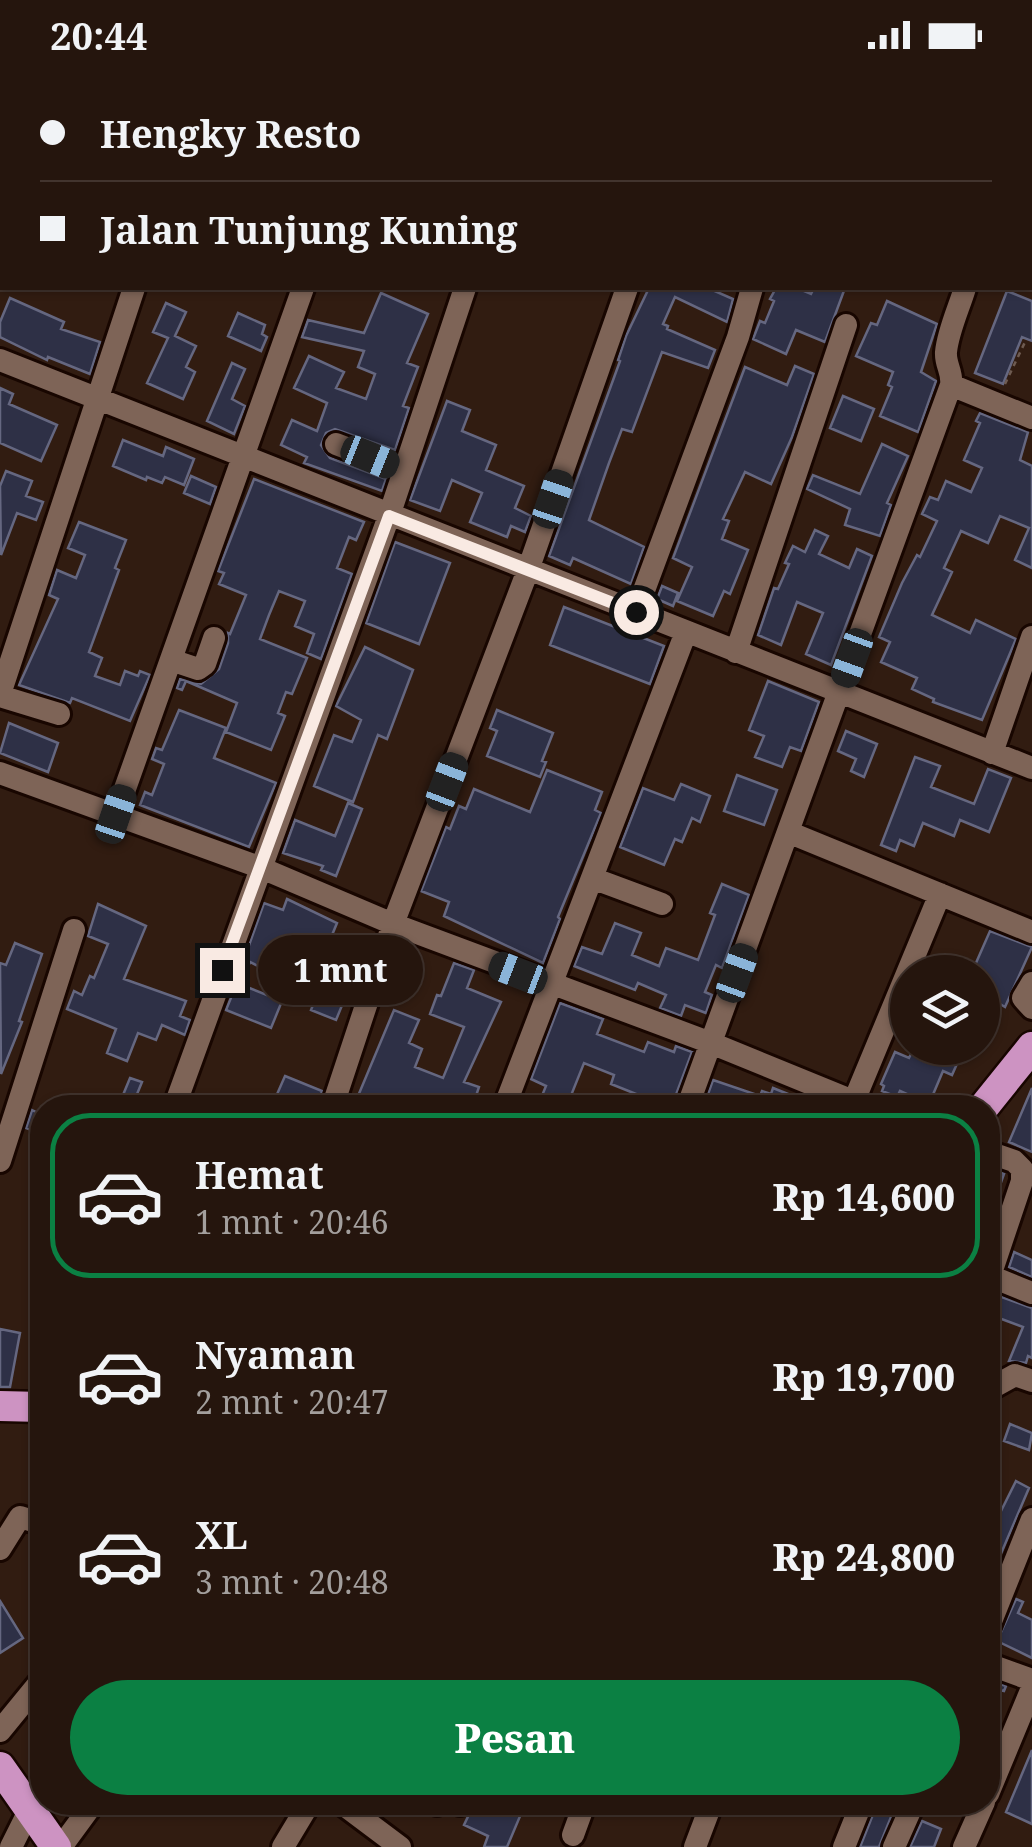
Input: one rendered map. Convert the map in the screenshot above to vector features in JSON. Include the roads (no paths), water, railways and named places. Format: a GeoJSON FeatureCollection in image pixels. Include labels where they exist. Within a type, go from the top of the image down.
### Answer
{"type":"FeatureCollection","features":[{"type":"Feature","properties":{"kind":"highway"},"geometry":{"type":"LineString","coordinates":[[994,1095],[1032,1047]]}},
{"type":"Feature","properties":{"kind":"highway"},"geometry":{"type":"LineString","coordinates":[[0,1406],[30,1407]]}},
{"type":"Feature","properties":{"kind":"highway"},"geometry":{"type":"LineString","coordinates":[[0,1424],[30,1424]]}},
{"type":"Feature","properties":{"kind":"highway"},"geometry":{"type":"LineString","coordinates":[[11,1790],[30,1813]]}},
{"type":"Feature","properties":{"kind":"highway"},"geometry":{"type":"LineString","coordinates":[[32,1815],[58,1847]]}},
{"type":"Feature","properties":{"kind":"street"},"geometry":{"type":"LineString","coordinates":[[58,714],[0,695],[4,667],[133,290]]}},
{"type":"Feature","properties":{"kind":"street"},"geometry":{"type":"LineString","coordinates":[[116,814],[302,290]]}},
{"type":"Feature","properties":{"kind":"street"},"geometry":{"type":"LineString","coordinates":[[179,1095],[389,516],[464,290]]}},
{"type":"Feature","properties":{"kind":"street"},"geometry":{"type":"LineString","coordinates":[[336,1095],[393,924],[528,570],[626,290]]}},
{"type":"Feature","properties":{"kind":"street"},"geometry":{"type":"LineString","coordinates":[[636,612],[738,337],[751,290]]}},
{"type":"Feature","properties":{"kind":"street"},"geometry":{"type":"LineString","coordinates":[[692,1095],[951,385],[946,350],[964,290]]}},
{"type":"Feature","properties":{"kind":"street"},"geometry":{"type":"LineString","coordinates":[[736,652],[846,326]]}},
{"type":"Feature","properties":{"kind":"street"},"geometry":{"type":"LineString","coordinates":[[0,360],[1032,768]]}},
{"type":"Feature","properties":{"kind":"street"},"geometry":{"type":"LineString","coordinates":[[951,385],[1032,418]]}},
{"type":"Feature","properties":{"kind":"street"},"geometry":{"type":"LineString","coordinates":[[336,444],[404,470]]}},
{"type":"Feature","properties":{"kind":"street"},"geometry":{"type":"LineString","coordinates":[[509,1095],[686,632]]}},
{"type":"Feature","properties":{"kind":"street"},"geometry":{"type":"LineString","coordinates":[[992,752],[1023,692],[1032,637]]}},
{"type":"Feature","properties":{"kind":"street"},"geometry":{"type":"LineString","coordinates":[[171,660],[198,670],[214,638]]}},
{"type":"Feature","properties":{"kind":"street"},"geometry":{"type":"LineString","coordinates":[[0,773],[259,867],[393,924],[840,1095]]}},
{"type":"Feature","properties":{"kind":"street"},"geometry":{"type":"LineString","coordinates":[[788,832],[879,875],[940,894],[1032,932]]}},
{"type":"Feature","properties":{"kind":"street"},"geometry":{"type":"LineString","coordinates":[[592,878],[662,904]]}},
{"type":"Feature","properties":{"kind":"street"},"geometry":{"type":"LineString","coordinates":[[865,1095],[940,894]]}},
{"type":"Feature","properties":{"kind":"street"},"geometry":{"type":"LineString","coordinates":[[0,1161],[74,930]]}},
{"type":"Feature","properties":{"kind":"street"},"geometry":{"type":"LineString","coordinates":[[1032,983],[1024,998],[1032,1008]]}},
{"type":"Feature","properties":{"kind":"street"},"geometry":{"type":"LineString","coordinates":[[1000,1156],[1022,1169],[1022,1181],[1000,1246]]}},
{"type":"Feature","properties":{"kind":"street"},"geometry":{"type":"LineString","coordinates":[[1000,1282],[1032,1292]]}},
{"type":"Feature","properties":{"kind":"street"},"geometry":{"type":"LineString","coordinates":[[1000,1383],[1015,1375],[1032,1381]]}},
{"type":"Feature","properties":{"kind":"street"},"geometry":{"type":"LineString","coordinates":[[0,1549],[30,1517]]}},
{"type":"Feature","properties":{"kind":"street"},"geometry":{"type":"LineString","coordinates":[[1000,1598],[1032,1519]]}},
{"type":"Feature","properties":{"kind":"street"},"geometry":{"type":"LineString","coordinates":[[1000,1668],[1032,1680]]}},
{"type":"Feature","properties":{"kind":"street"},"geometry":{"type":"LineString","coordinates":[[1000,1765],[1032,1688]]}},
{"type":"Feature","properties":{"kind":"street"},"geometry":{"type":"LineString","coordinates":[[0,1731],[30,1694]]}},
{"type":"Feature","properties":{"kind":"street"},"geometry":{"type":"LineString","coordinates":[[11,1790],[11,1847]]}},
{"type":"Feature","properties":{"kind":"street"},"geometry":{"type":"LineString","coordinates":[[58,1847],[84,1815]]}},
{"type":"Feature","properties":{"kind":"street"},"geometry":{"type":"LineString","coordinates":[[283,1847],[302,1815]]}},
{"type":"Feature","properties":{"kind":"street"},"geometry":{"type":"LineString","coordinates":[[357,1815],[400,1847]]}},
{"type":"Feature","properties":{"kind":"street"},"geometry":{"type":"LineString","coordinates":[[573,1835],[581,1815]]}},
{"type":"Feature","properties":{"kind":"street"},"geometry":{"type":"LineString","coordinates":[[694,1847],[707,1815]]}},
{"type":"Feature","properties":{"kind":"street"},"geometry":{"type":"LineString","coordinates":[[844,1847],[857,1815]]}},
{"type":"Feature","properties":{"kind":"street"},"geometry":{"type":"LineString","coordinates":[[894,1847],[908,1815]]}},
{"type":"Feature","properties":{"kind":"street"},"geometry":{"type":"LineString","coordinates":[[964,1847],[978,1815]]}}]}
